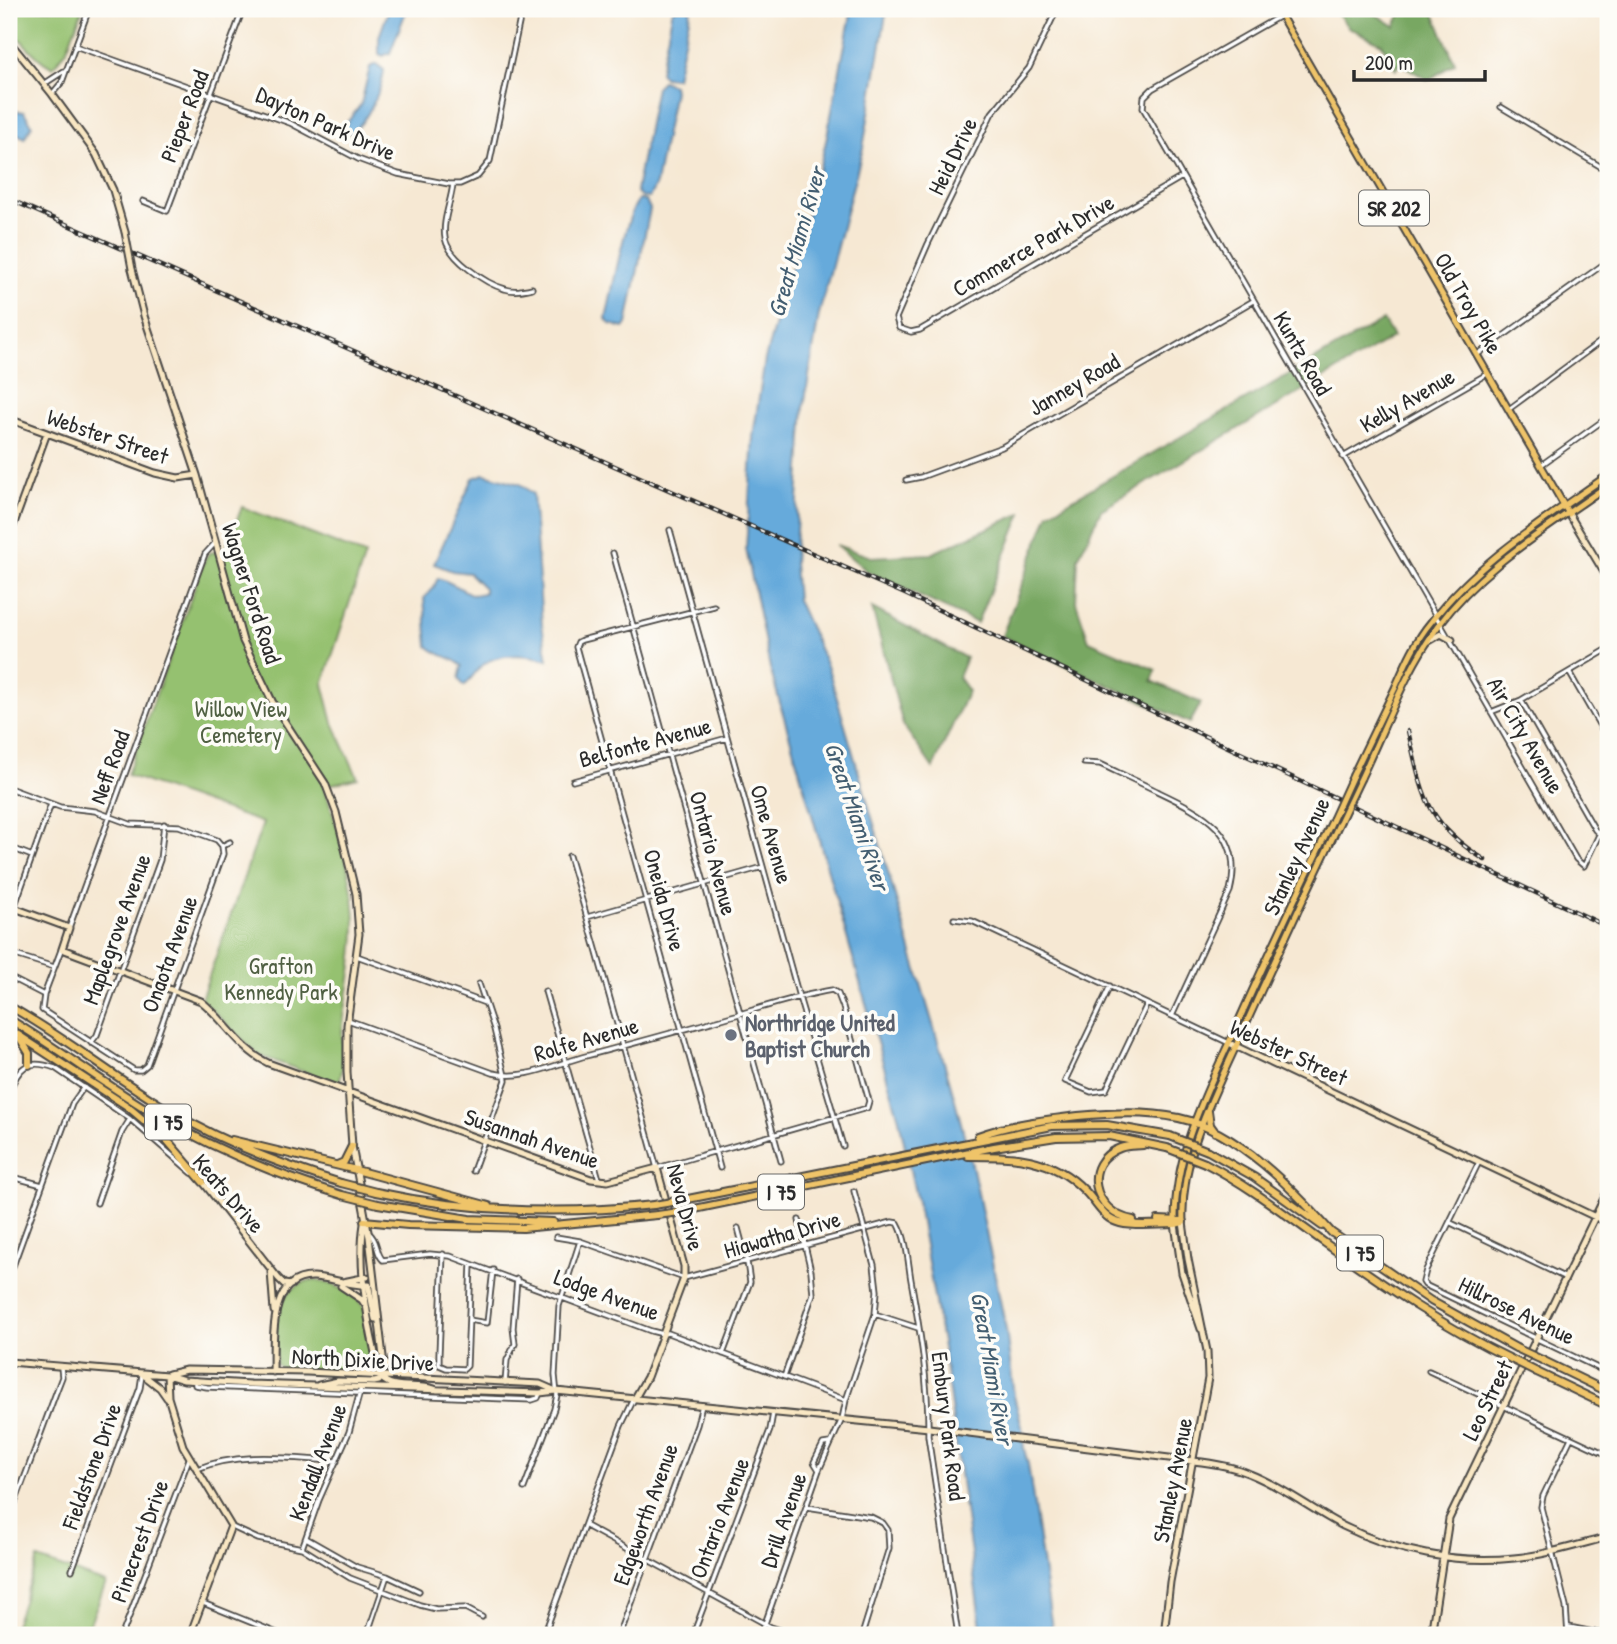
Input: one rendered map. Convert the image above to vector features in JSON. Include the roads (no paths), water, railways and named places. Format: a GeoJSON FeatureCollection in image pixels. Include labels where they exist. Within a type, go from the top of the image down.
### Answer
{"type":"FeatureCollection","features":[{"type":"Feature","properties":{"kind":"highway","name":"I 75"},"geometry":{"type":"LineString","coordinates":[[9,1006],[143,1094],[225,1139],[277,1162],[341,1183],[446,1205],[565,1211],[654,1205],[960,1143],[991,1134],[1052,1126],[1125,1126],[1170,1136],[1208,1151],[1254,1177],[1458,1318],[1608,1392]]}},
{"type":"Feature","properties":{"kind":"highway","name":"I 75"},"geometry":{"type":"LineString","coordinates":[[9,1018],[131,1100],[185,1132],[233,1155],[292,1179],[342,1195],[378,1204],[469,1219],[518,1223],[583,1222],[680,1212],[994,1147],[1056,1137],[1109,1136],[1156,1145],[1205,1163],[1252,1192],[1419,1309],[1465,1336],[1608,1406]]}},
{"type":"Feature","properties":{"kind":"highway"},"geometry":{"type":"LineString","coordinates":[[9,1029],[127,1106],[166,1139],[203,1182]]}},
{"type":"Feature","properties":{"kind":"highway"},"geometry":{"type":"LineString","coordinates":[[17,1034],[29,1053],[29,1065]]}},
{"type":"Feature","properties":{"kind":"highway"},"geometry":{"type":"LineString","coordinates":[[1208,1111],[1210,1125],[1216,1133]]}},
{"type":"Feature","properties":{"kind":"highway"},"geometry":{"type":"LineString","coordinates":[[991,1134],[1046,1120],[1127,1113],[1156,1115],[1194,1123],[1250,1154],[1332,1233]]}},
{"type":"Feature","properties":{"kind":"highway"},"geometry":{"type":"LineString","coordinates":[[225,1139],[244,1141],[480,1202],[494,1208]]}},
{"type":"Feature","properties":{"kind":"highway"},"geometry":{"type":"LineString","coordinates":[[1156,1145],[1121,1147],[1111,1153],[1099,1168],[1097,1188],[1108,1210],[1117,1216],[1130,1220],[1175,1222]]}},
{"type":"Feature","properties":{"kind":"highway"},"geometry":{"type":"LineString","coordinates":[[337,1165],[344,1162],[352,1146]]}},
{"type":"Feature","properties":{"kind":"highway"},"geometry":{"type":"LineString","coordinates":[[952,1156],[999,1155],[1032,1159],[1060,1170],[1087,1192],[1098,1208],[1120,1223],[1183,1222]]}},
{"type":"Feature","properties":{"kind":"highway"},"geometry":{"type":"LineString","coordinates":[[364,1221],[461,1228],[523,1228],[583,1222]]}},
{"type":"Feature","properties":{"kind":"main road","name":"Old Troy Pike"},"geometry":{"type":"LineString","coordinates":[[1277,9],[1608,579]]}},
{"type":"Feature","properties":{"kind":"main road","name":"Wagner Ford Road"},"geometry":{"type":"LineString","coordinates":[[9,41],[52,94],[104,168],[114,190],[144,316],[197,475],[250,659],[274,705],[320,773],[330,794],[356,894],[359,922],[346,1042],[348,1091],[352,1146],[368,1232],[383,1359],[381,1377]]}},
{"type":"Feature","properties":{"kind":"main road","name":"Webster Street"},"geometry":{"type":"LineString","coordinates":[[9,419],[160,475],[184,478],[197,475]]}},
{"type":"Feature","properties":{"kind":"main road"},"geometry":{"type":"LineString","coordinates":[[9,537],[47,433]]}},
{"type":"Feature","properties":{"kind":"main road","name":"Stanley Avenue"},"geometry":{"type":"LineString","coordinates":[[1202,1332],[1182,1273],[1175,1222],[1180,1168],[1194,1123],[1229,1043],[1353,775],[1409,659],[1464,583],[1608,475]]}},
{"type":"Feature","properties":{"kind":"main road","name":"Stanley Avenue"},"geometry":{"type":"LineString","coordinates":[[1164,1635],[1170,1582],[1209,1378],[1208,1359],[1183,1222],[1188,1170],[1201,1126],[1340,822],[1439,619],[1502,561],[1608,485]]}},
{"type":"Feature","properties":{"kind":"main road"},"geometry":{"type":"LineString","coordinates":[[1427,643],[1441,634],[1452,640]]}},
{"type":"Feature","properties":{"kind":"main road"},"geometry":{"type":"LineString","coordinates":[[11,907],[69,928]]}},
{"type":"Feature","properties":{"kind":"main road","name":"Neff Road"},"geometry":{"type":"LineString","coordinates":[[62,949],[69,928]]}},
{"type":"Feature","properties":{"kind":"main road","name":"Susannah Avenue"},"geometry":{"type":"LineString","coordinates":[[62,949],[201,1001],[245,1048],[261,1059],[599,1181],[615,1180],[657,1168]]}},
{"type":"Feature","properties":{"kind":"main road","name":"Webster Street"},"geometry":{"type":"LineString","coordinates":[[1229,1043],[1608,1223]]}},
{"type":"Feature","properties":{"kind":"main road","name":"Neva Drive"},"geometry":{"type":"LineString","coordinates":[[635,1398],[641,1390],[684,1278],[684,1266],[657,1168]]}},
{"type":"Feature","properties":{"kind":"main road","name":"Keats Drive"},"geometry":{"type":"LineString","coordinates":[[203,1182],[270,1269],[284,1284],[291,1285]]}},
{"type":"Feature","properties":{"kind":"main road","name":"Leo Street"},"geometry":{"type":"LineString","coordinates":[[1431,1635],[1449,1520],[1608,1190]]}},
{"type":"Feature","properties":{"kind":"main road","name":"Wagner Ford Road"},"geometry":{"type":"LineString","coordinates":[[364,1221],[361,1241],[368,1309],[381,1377]]}},
{"type":"Feature","properties":{"kind":"main road"},"geometry":{"type":"LineString","coordinates":[[336,1282],[366,1278],[369,1244]]}},
{"type":"Feature","properties":{"kind":"main road"},"geometry":{"type":"LineString","coordinates":[[270,1269],[275,1317],[273,1372]]}},
{"type":"Feature","properties":{"kind":"main road"},"geometry":{"type":"LineString","coordinates":[[275,1317],[280,1298],[291,1285],[309,1277],[353,1286],[367,1285],[379,1329]]}},
{"type":"Feature","properties":{"kind":"main road"},"geometry":{"type":"LineString","coordinates":[[336,1282],[362,1300],[368,1309]]}},
{"type":"Feature","properties":{"kind":"main road"},"geometry":{"type":"LineString","coordinates":[[360,1375],[370,1370],[374,1351]]}},
{"type":"Feature","properties":{"kind":"main road"},"geometry":{"type":"LineString","coordinates":[[383,1359],[397,1373],[414,1379]]}},
{"type":"Feature","properties":{"kind":"main road","name":"North Dixie Drive"},"geometry":{"type":"LineString","coordinates":[[9,1362],[287,1388],[312,1386],[361,1391],[439,1391],[503,1395],[556,1391],[929,1428],[1193,1461],[1226,1466],[1250,1474],[1368,1537],[1400,1548],[1443,1556],[1504,1559],[1552,1551],[1608,1537]]}},
{"type":"Feature","properties":{"kind":"main road","name":"North Dixie Drive"},"geometry":{"type":"LineString","coordinates":[[167,1375],[186,1370],[322,1373],[540,1384],[556,1391]]}},
{"type":"Feature","properties":{"kind":"main road"},"geometry":{"type":"LineString","coordinates":[[195,1380],[196,1376],[210,1372]]}},
{"type":"Feature","properties":{"kind":"main road"},"geometry":{"type":"LineString","coordinates":[[287,1388],[290,1378],[294,1376],[322,1373]]}},
{"type":"Feature","properties":{"kind":"main road"},"geometry":{"type":"LineString","coordinates":[[142,1374],[160,1388],[170,1403]]}},
{"type":"Feature","properties":{"kind":"main road"},"geometry":{"type":"LineString","coordinates":[[167,1375],[170,1403],[189,1459],[231,1526],[190,1635]]}},
{"type":"Feature","properties":{"kind":"main road"},"geometry":{"type":"LineString","coordinates":[[312,1386],[338,1381],[374,1382],[381,1377],[390,1384],[429,1386],[439,1391]]}},
{"type":"Feature","properties":{"kind":"street"},"geometry":{"type":"LineString","coordinates":[[52,94],[62,82],[89,9]]}},
{"type":"Feature","properties":{"kind":"street","name":"Pieper Road"},"geometry":{"type":"LineString","coordinates":[[143,201],[167,211],[243,9]]}},
{"type":"Feature","properties":{"kind":"street"},"geometry":{"type":"LineString","coordinates":[[522,9],[490,161],[483,172],[472,180],[453,184],[444,231],[447,246],[467,267],[502,289],[518,291],[532,288]]}},
{"type":"Feature","properties":{"kind":"street","name":"Heid Drive"},"geometry":{"type":"LineString","coordinates":[[898,328],[896,318],[928,244],[992,113],[1029,68],[1057,9]]}},
{"type":"Feature","properties":{"kind":"street","name":"Kuntz Road"},"geometry":{"type":"LineString","coordinates":[[1281,15],[1152,89],[1143,100],[1143,108],[1439,619]]}},
{"type":"Feature","properties":{"kind":"street","name":"Dayton Park Drive"},"geometry":{"type":"LineString","coordinates":[[75,46],[290,123],[382,169],[453,184]]}},
{"type":"Feature","properties":{"kind":"street"},"geometry":{"type":"LineString","coordinates":[[44,84],[66,69]]}},
{"type":"Feature","properties":{"kind":"street"},"geometry":{"type":"LineString","coordinates":[[1501,107],[1608,171]]}},
{"type":"Feature","properties":{"kind":"street","name":"Commerce Park Drive"},"geometry":{"type":"LineString","coordinates":[[898,328],[911,332],[920,331],[1182,177]]}},
{"type":"Feature","properties":{"kind":"street","name":"Kelly Avenue"},"geometry":{"type":"LineString","coordinates":[[1478,354],[1601,266],[1608,276]]}},
{"type":"Feature","properties":{"kind":"street","name":"Janney Road"},"geometry":{"type":"LineString","coordinates":[[905,480],[921,477],[1002,447],[1253,301]]}},
{"type":"Feature","properties":{"kind":"street"},"geometry":{"type":"LineString","coordinates":[[1509,409],[1608,336]]}},
{"type":"Feature","properties":{"kind":"street","name":"Kelly Avenue"},"geometry":{"type":"LineString","coordinates":[[1343,457],[1489,373]]}},
{"type":"Feature","properties":{"kind":"street"},"geometry":{"type":"LineString","coordinates":[[1541,465],[1608,417]]}},
{"type":"Feature","properties":{"kind":"street","name":"Ome Avenue"},"geometry":{"type":"LineString","coordinates":[[670,530],[843,1146]]}},
{"type":"Feature","properties":{"kind":"street","name":"Neff Road"},"geometry":{"type":"LineString","coordinates":[[69,928],[205,554],[216,542]]}},
{"type":"Feature","properties":{"kind":"street","name":"Ontario Avenue"},"geometry":{"type":"LineString","coordinates":[[612,554],[781,1161]]}},
{"type":"Feature","properties":{"kind":"street"},"geometry":{"type":"LineString","coordinates":[[634,628],[714,606]]}},
{"type":"Feature","properties":{"kind":"street","name":"Air City Avenue"},"geometry":{"type":"LineString","coordinates":[[1439,619],[1576,859],[1584,866],[1599,835]]}},
{"type":"Feature","properties":{"kind":"street","name":"Oneida Drive"},"geometry":{"type":"LineString","coordinates":[[634,628],[578,642],[577,651],[720,1168]]}},
{"type":"Feature","properties":{"kind":"street"},"geometry":{"type":"LineString","coordinates":[[1491,712],[1521,700],[1608,649]]}},
{"type":"Feature","properties":{"kind":"street"},"geometry":{"type":"LineString","coordinates":[[1569,672],[1608,740]]}},
{"type":"Feature","properties":{"kind":"street"},"geometry":{"type":"LineString","coordinates":[[1521,700],[1599,835],[1608,842]]}},
{"type":"Feature","properties":{"kind":"street","name":"Belfonte Avenue"},"geometry":{"type":"LineString","coordinates":[[573,781],[727,738]]}},
{"type":"Feature","properties":{"kind":"street"},"geometry":{"type":"LineString","coordinates":[[1084,763],[1100,764],[1196,810],[1219,829],[1230,850],[1233,876],[1230,891],[1172,1016]]}},
{"type":"Feature","properties":{"kind":"street"},"geometry":{"type":"LineString","coordinates":[[9,788],[70,809],[95,811],[136,825],[179,826],[217,840],[222,846],[230,842]]}},
{"type":"Feature","properties":{"kind":"street"},"geometry":{"type":"LineString","coordinates":[[11,907],[51,804]]}},
{"type":"Feature","properties":{"kind":"street"},"geometry":{"type":"LineString","coordinates":[[1599,835],[1608,816]]}},
{"type":"Feature","properties":{"kind":"street","name":"Maplegrove Avenue"},"geometry":{"type":"LineString","coordinates":[[91,1043],[97,1035],[160,860],[164,824]]}},
{"type":"Feature","properties":{"kind":"street","name":"Onaota Avenue"},"geometry":{"type":"LineString","coordinates":[[91,1043],[134,1070],[140,1071],[147,1065],[223,854],[222,846]]}},
{"type":"Feature","properties":{"kind":"street"},"geometry":{"type":"LineString","coordinates":[[9,847],[33,856]]}},
{"type":"Feature","properties":{"kind":"street","name":"Neva Drive"},"geometry":{"type":"LineString","coordinates":[[569,856],[657,1168]]}},
{"type":"Feature","properties":{"kind":"street"},"geometry":{"type":"LineString","coordinates":[[587,917],[763,867]]}},
{"type":"Feature","properties":{"kind":"street","name":"Webster Street"},"geometry":{"type":"LineString","coordinates":[[954,919],[972,921],[1229,1043]]}},
{"type":"Feature","properties":{"kind":"street","name":"Neff Road"},"geometry":{"type":"LineString","coordinates":[[62,949],[44,995],[42,1008],[91,1043]]}},
{"type":"Feature","properties":{"kind":"street"},"geometry":{"type":"LineString","coordinates":[[9,953],[54,967]]}},
{"type":"Feature","properties":{"kind":"street"},"geometry":{"type":"LineString","coordinates":[[357,956],[485,1003]]}},
{"type":"Feature","properties":{"kind":"street"},"geometry":{"type":"LineString","coordinates":[[9,976],[44,995]]}},
{"type":"Feature","properties":{"kind":"street"},"geometry":{"type":"LineString","coordinates":[[473,1171],[504,1090],[505,1076],[479,984]]}},
{"type":"Feature","properties":{"kind":"street"},"geometry":{"type":"LineString","coordinates":[[1110,986],[1065,1082],[1091,1092],[1106,1090],[1147,1004]]}},
{"type":"Feature","properties":{"kind":"street","name":"Rolfe Avenue"},"geometry":{"type":"LineString","coordinates":[[505,1076],[516,1076],[830,990],[837,992],[869,1101],[868,1106]]}},
{"type":"Feature","properties":{"kind":"street"},"geometry":{"type":"LineString","coordinates":[[545,991],[599,1181]]}},
{"type":"Feature","properties":{"kind":"street"},"geometry":{"type":"LineString","coordinates":[[348,1020],[505,1076]]}},
{"type":"Feature","properties":{"kind":"street","name":"Keats Drive"},"geometry":{"type":"LineString","coordinates":[[29,1065],[41,1064],[55,1068],[84,1087],[130,1119],[203,1182]]}},
{"type":"Feature","properties":{"kind":"street"},"geometry":{"type":"LineString","coordinates":[[9,1093],[15,1076],[20,1069],[29,1065]]}},
{"type":"Feature","properties":{"kind":"street"},"geometry":{"type":"LineString","coordinates":[[9,1277],[72,1104],[84,1087]]}},
{"type":"Feature","properties":{"kind":"street","name":"Susannah Avenue"},"geometry":{"type":"LineString","coordinates":[[657,1168],[864,1110],[868,1106]]}},
{"type":"Feature","properties":{"kind":"street"},"geometry":{"type":"LineString","coordinates":[[97,1203],[122,1132],[130,1119]]}},
{"type":"Feature","properties":{"kind":"street"},"geometry":{"type":"LineString","coordinates":[[1479,1162],[1450,1223],[1566,1278]]}},
{"type":"Feature","properties":{"kind":"street"},"geometry":{"type":"LineString","coordinates":[[9,1175],[42,1185]]}},
{"type":"Feature","properties":{"kind":"street"},"geometry":{"type":"LineString","coordinates":[[842,1419],[875,1314],[877,1291],[874,1265],[854,1191]]}},
{"type":"Feature","properties":{"kind":"street"},"geometry":{"type":"LineString","coordinates":[[785,1377],[813,1294],[813,1280],[799,1220]]}},
{"type":"Feature","properties":{"kind":"street","name":"Hiawatha Drive"},"geometry":{"type":"LineString","coordinates":[[684,1278],[864,1229],[898,1223]]}},
{"type":"Feature","properties":{"kind":"street","name":"Embury Park Road"},"geometry":{"type":"LineString","coordinates":[[898,1223],[909,1267],[918,1328],[958,1635]]}},
{"type":"Feature","properties":{"kind":"street","name":"Hillrose Avenue"},"geometry":{"type":"LineString","coordinates":[[1450,1223],[1426,1270],[1423,1282],[1425,1285],[1608,1373]]}},
{"type":"Feature","properties":{"kind":"street"},"geometry":{"type":"LineString","coordinates":[[723,1353],[748,1289],[747,1262],[738,1228]]}},
{"type":"Feature","properties":{"kind":"street","name":"Lodge Avenue"},"geometry":{"type":"LineString","coordinates":[[368,1232],[376,1240],[379,1255],[383,1260],[443,1254],[663,1334],[668,1333],[846,1400]]}},
{"type":"Feature","properties":{"kind":"street"},"geometry":{"type":"LineString","coordinates":[[556,1237],[580,1241],[684,1278]]}},
{"type":"Feature","properties":{"kind":"street"},"geometry":{"type":"LineString","coordinates":[[524,1488],[554,1409],[562,1296],[580,1241]]}},
{"type":"Feature","properties":{"kind":"street"},"geometry":{"type":"LineString","coordinates":[[443,1254],[439,1365],[446,1368],[466,1368],[471,1263]]}},
{"type":"Feature","properties":{"kind":"street"},"geometry":{"type":"LineString","coordinates":[[469,1320],[487,1323],[493,1270]]}},
{"type":"Feature","properties":{"kind":"street"},"geometry":{"type":"LineString","coordinates":[[505,1383],[507,1360],[515,1344],[513,1328],[517,1279]]}},
{"type":"Feature","properties":{"kind":"street"},"geometry":{"type":"LineString","coordinates":[[875,1314],[918,1328]]}},
{"type":"Feature","properties":{"kind":"street"},"geometry":{"type":"LineString","coordinates":[[9,1519],[62,1377],[61,1367]]}},
{"type":"Feature","properties":{"kind":"street"},"geometry":{"type":"LineString","coordinates":[[1429,1371],[1608,1455]]}},
{"type":"Feature","properties":{"kind":"street","name":"Fieldstone Drive"},"geometry":{"type":"LineString","coordinates":[[72,1570],[138,1392],[142,1374]]}},
{"type":"Feature","properties":{"kind":"street"},"geometry":{"type":"LineString","coordinates":[[287,1388],[503,1395]]}},
{"type":"Feature","properties":{"kind":"street","name":"Kendall Avenue"},"geometry":{"type":"LineString","coordinates":[[302,1548],[349,1432],[361,1391]]}},
{"type":"Feature","properties":{"kind":"street","name":"Neva Drive"},"geometry":{"type":"LineString","coordinates":[[544,1635],[621,1426],[635,1398]]}},
{"type":"Feature","properties":{"kind":"street","name":"Edgeworth Avenue"},"geometry":{"type":"LineString","coordinates":[[619,1635],[702,1405]]}},
{"type":"Feature","properties":{"kind":"street","name":"Ontario Avenue"},"geometry":{"type":"LineString","coordinates":[[694,1635],[770,1430],[773,1412]]}},
{"type":"Feature","properties":{"kind":"street","name":"Drill Avenue"},"geometry":{"type":"LineString","coordinates":[[761,1635],[819,1470],[842,1419]]}},
{"type":"Feature","properties":{"kind":"street"},"geometry":{"type":"LineString","coordinates":[[1568,1635],[1569,1627],[1541,1501],[1571,1438]]}},
{"type":"Feature","properties":{"kind":"street"},"geometry":{"type":"LineString","coordinates":[[819,1470],[814,1462],[816,1454],[822,1444],[830,1443]]}},
{"type":"Feature","properties":{"kind":"street"},"geometry":{"type":"LineString","coordinates":[[196,1469],[240,1457],[337,1461]]}},
{"type":"Feature","properties":{"kind":"street","name":"Pinecrest Drive"},"geometry":{"type":"LineString","coordinates":[[122,1635],[189,1459]]}},
{"type":"Feature","properties":{"kind":"street"},"geometry":{"type":"LineString","coordinates":[[807,1507],[871,1517],[883,1523],[888,1530],[889,1548],[862,1635]]}},
{"type":"Feature","properties":{"kind":"street"},"geometry":{"type":"LineString","coordinates":[[231,1526],[258,1539],[302,1548],[351,1578],[428,1608],[465,1608],[482,1617]]}},
{"type":"Feature","properties":{"kind":"street"},"geometry":{"type":"LineString","coordinates":[[586,1526],[771,1627],[796,1635]]}},
{"type":"Feature","properties":{"kind":"street"},"geometry":{"type":"LineString","coordinates":[[306,1538],[357,1567],[387,1576],[419,1591]]}},
{"type":"Feature","properties":{"kind":"street"},"geometry":{"type":"LineString","coordinates":[[367,1635],[387,1576]]}},
{"type":"Feature","properties":{"kind":"street"},"geometry":{"type":"LineString","coordinates":[[202,1602],[282,1635]]}},
{"type":"Feature","properties":{"kind":"street"},"geometry":{"type":"LineString","coordinates":[[1569,1627],[1608,1635]]}},
{"type":"Feature","properties":{"kind":"water"},"geometry":{"type":"Polygon","coordinates":[[[389,9],[407,9],[390,53],[383,56],[379,54],[379,37],[389,9]]]}},
{"type":"Feature","properties":{"kind":"water"},"geometry":{"type":"Polygon","coordinates":[[[673,9],[691,9],[676,78],[664,77],[660,72],[673,9]]]}},
{"type":"Feature","properties":{"kind":"water","name":"Great Miami River"},"geometry":{"type":"Polygon","coordinates":[[[852,9],[887,9],[863,148],[819,314],[804,406],[794,563],[797,600],[828,668],[973,1169],[1006,1329],[1014,1396],[1022,1427],[1053,1635],[982,1635],[943,1348],[919,1211],[899,1119],[770,668],[746,549],[753,436],[765,359],[801,242],[826,141],[852,9]]]}},
{"type":"Feature","properties":{"kind":"water"},"geometry":{"type":"Polygon","coordinates":[[[376,64],[384,70],[373,104],[357,128],[351,133],[344,132],[343,128],[361,104],[370,67],[376,64]]]}},
{"type":"Feature","properties":{"kind":"water"},"geometry":{"type":"Polygon","coordinates":[[[662,81],[673,85],[674,91],[656,184],[649,198],[641,197],[636,191],[656,87],[662,81]]]}},
{"type":"Feature","properties":{"kind":"water"},"geometry":{"type":"Polygon","coordinates":[[[17,111],[24,112],[32,125],[25,138],[9,130],[9,121],[17,111]]]}},
{"type":"Feature","properties":{"kind":"water"},"geometry":{"type":"Polygon","coordinates":[[[639,200],[646,201],[650,209],[624,328],[610,324],[606,319],[624,237],[639,200]]]}},
{"type":"Feature","properties":{"kind":"water"},"geometry":{"type":"Polygon","coordinates":[[[484,474],[520,484],[533,494],[542,625],[548,660],[524,656],[497,658],[480,667],[464,686],[459,679],[462,666],[428,646],[424,598],[433,589],[438,578],[473,595],[484,593],[484,588],[469,573],[452,571],[434,564],[473,478],[484,474]]]}},
{"type":"Feature","properties":{"kind":"railway"},"geometry":{"type":"LineString","coordinates":[[9,199],[905,594],[1608,927]]}},
{"type":"Feature","properties":{"kind":"railway"},"geometry":{"type":"LineString","coordinates":[[1408,731],[1423,790],[1438,820],[1465,846],[1485,860]]}},
{"type":"Feature","properties":{"kind":"place","name":"Northridge United Baptist Church"},"geometry":{"type":"Point","coordinates":[731,1035]}},
{"type":"Feature","properties":{"kind":"park label","name":"Willow View Cemetery"},"geometry":{"type":"Point","coordinates":[241,721]}},
{"type":"Feature","properties":{"kind":"park label","name":"Grafton Kennedy Park"},"geometry":{"type":"Point","coordinates":[281,978]}}]}
